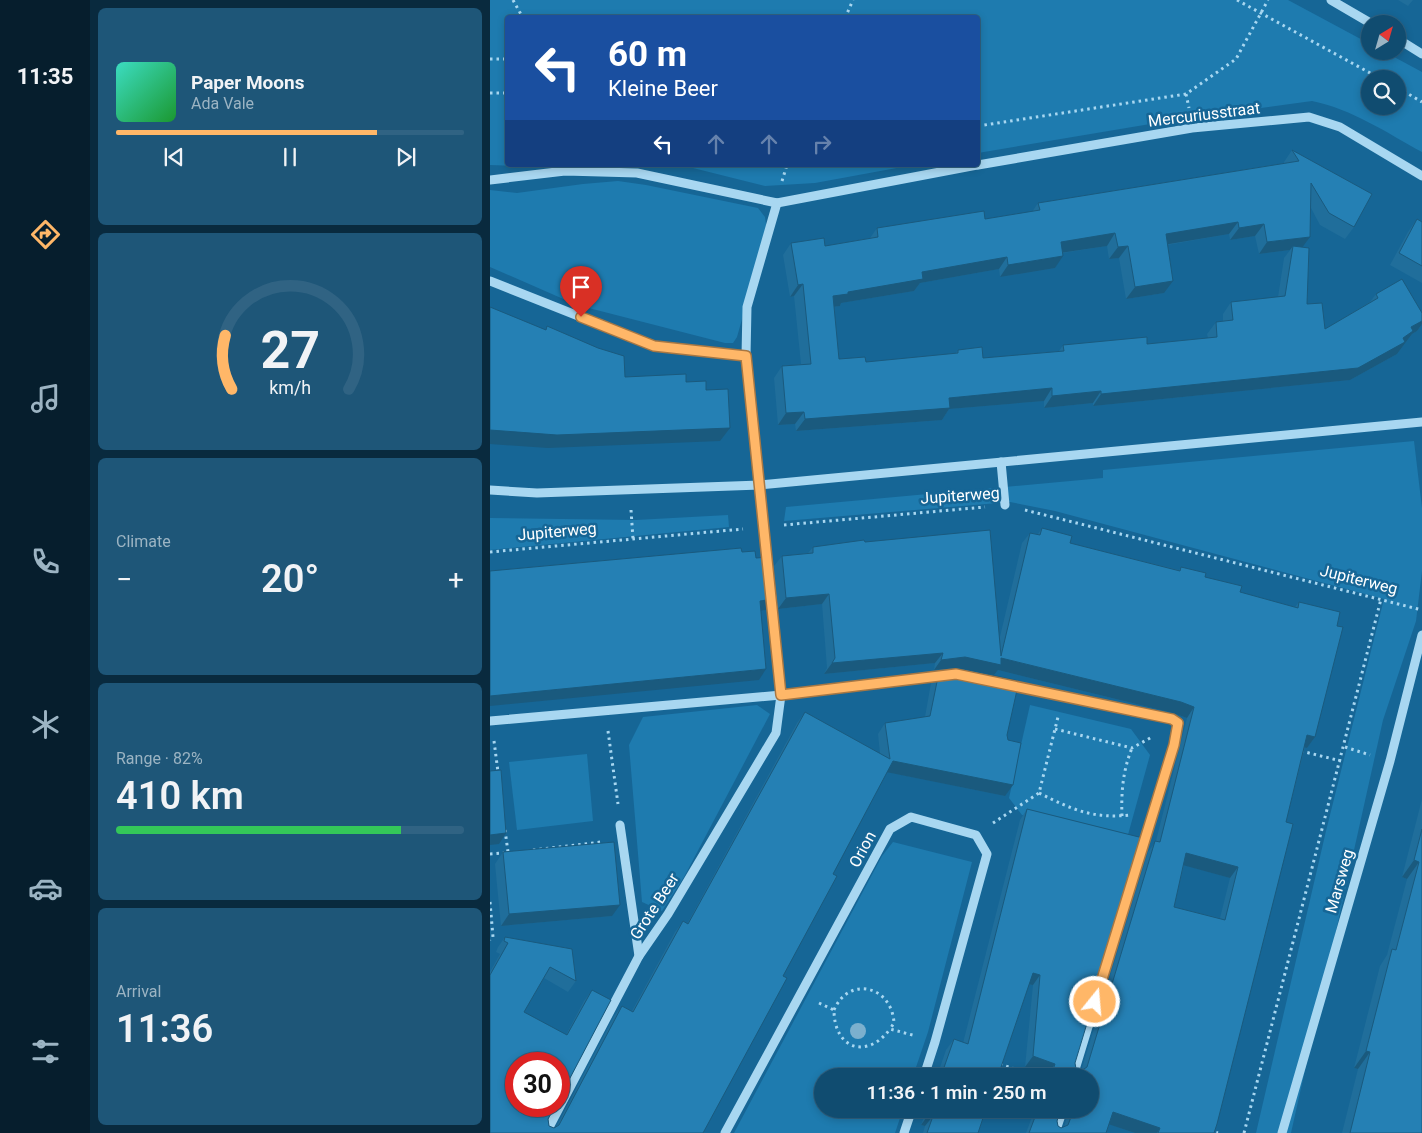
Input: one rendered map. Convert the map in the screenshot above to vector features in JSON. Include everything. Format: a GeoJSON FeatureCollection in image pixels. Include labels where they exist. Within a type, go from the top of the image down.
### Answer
{"type":"FeatureCollection","features":[{"type":"Feature","properties":{"kind":"street"},"geometry":{"type":"LineString","coordinates":[[1332,0],[1361,17]]}},
{"type":"Feature","properties":{"kind":"street"},"geometry":{"type":"LineString","coordinates":[[1406,44],[1422,54]]}},
{"type":"Feature","properties":{"kind":"street","name":"Mercuriusstraat"},"geometry":{"type":"LineString","coordinates":[[980,164],[1192,128],[1309,117],[1340,127],[1422,176]]}},
{"type":"Feature","properties":{"kind":"street","name":"Mercuriusstraat"},"geometry":{"type":"LineString","coordinates":[[490,180],[565,171],[638,173],[776,203],[966,167]]}},
{"type":"Feature","properties":{"kind":"street"},"geometry":{"type":"LineString","coordinates":[[760,485],[746,356],[747,308],[776,203]]}},
{"type":"Feature","properties":{"kind":"street"},"geometry":{"type":"LineString","coordinates":[[490,281],[654,346],[746,356]]}},
{"type":"Feature","properties":{"kind":"street","name":"Jupiterweg"},"geometry":{"type":"LineString","coordinates":[[490,490],[537,493],[760,485],[1422,422]]}},
{"type":"Feature","properties":{"kind":"street"},"geometry":{"type":"LineString","coordinates":[[1001,462],[1005,505]]}},
{"type":"Feature","properties":{"kind":"street","name":"Grote Beer"},"geometry":{"type":"LineString","coordinates":[[546,1133],[639,956],[668,914],[776,733],[781,695],[760,485]]}},
{"type":"Feature","properties":{"kind":"street","name":"Marsweg"},"geometry":{"type":"LineString","coordinates":[[1282,1133],[1390,761],[1422,635]]}},
{"type":"Feature","properties":{"kind":"street"},"geometry":{"type":"LineString","coordinates":[[491,721],[781,695],[956,674]]}},
{"type":"Feature","properties":{"kind":"street"},"geometry":{"type":"LineString","coordinates":[[1000,684],[1172,719],[1178,723],[1174,745],[1075,1068]]}},
{"type":"Feature","properties":{"kind":"street","name":"Orion"},"geometry":{"type":"LineString","coordinates":[[725,1133],[890,829],[911,817],[976,835]]}},
{"type":"Feature","properties":{"kind":"street"},"geometry":{"type":"LineString","coordinates":[[620,825],[639,956]]}},
{"type":"Feature","properties":{"kind":"street"},"geometry":{"type":"LineString","coordinates":[[927,1068],[987,854],[976,835]]}},
{"type":"Feature","properties":{"kind":"street"},"geometry":{"type":"LineString","coordinates":[[904,1133],[909,1118]]}},
{"type":"Feature","properties":{"kind":"street"},"geometry":{"type":"LineString","coordinates":[[1055,1133],[1060,1118]]}},
{"type":"Feature","properties":{"kind":"path"},"geometry":{"type":"LineString","coordinates":[[513,0],[521,15]]}},
{"type":"Feature","properties":{"kind":"path"},"geometry":{"type":"LineString","coordinates":[[846,15],[853,0]]}},
{"type":"Feature","properties":{"kind":"path"},"geometry":{"type":"LineString","coordinates":[[1237,0],[1365,70]]}},
{"type":"Feature","properties":{"kind":"path"},"geometry":{"type":"LineString","coordinates":[[980,126],[1186,94],[1236,59],[1268,0]]}},
{"type":"Feature","properties":{"kind":"path"},"geometry":{"type":"LineString","coordinates":[[490,59],[505,60]]}},
{"type":"Feature","properties":{"kind":"path"},"geometry":{"type":"LineString","coordinates":[[490,93],[505,93]]}},
{"type":"Feature","properties":{"kind":"path"},"geometry":{"type":"LineString","coordinates":[[1406,93],[1422,102]]}},
{"type":"Feature","properties":{"kind":"path"},"geometry":{"type":"LineString","coordinates":[[630,490],[633,539]]}},
{"type":"Feature","properties":{"kind":"path","name":"Jupiterweg"},"geometry":{"type":"LineString","coordinates":[[490,552],[1005,505],[1422,610]]}},
{"type":"Feature","properties":{"kind":"path"},"geometry":{"type":"LineString","coordinates":[[1244,1133],[1341,761],[1381,599]]}},
{"type":"Feature","properties":{"kind":"path"},"geometry":{"type":"LineString","coordinates":[[976,835],[1039,793],[1063,697]]}},
{"type":"Feature","properties":{"kind":"path"},"geometry":{"type":"LineString","coordinates":[[605,711],[620,825]]}},
{"type":"Feature","properties":{"kind":"path"},"geometry":{"type":"LineString","coordinates":[[491,721],[499,777]]}},
{"type":"Feature","properties":{"kind":"path"},"geometry":{"type":"LineString","coordinates":[[1122,816],[1121,791],[1126,762],[1132,748],[1178,723]]}},
{"type":"Feature","properties":{"kind":"path"},"geometry":{"type":"LineString","coordinates":[[1055,729],[1132,748]]}},
{"type":"Feature","properties":{"kind":"path"},"geometry":{"type":"LineString","coordinates":[[1344,747],[1390,761]]}},
{"type":"Feature","properties":{"kind":"path"},"geometry":{"type":"LineString","coordinates":[[1293,749],[1341,761]]}},
{"type":"Feature","properties":{"kind":"path"},"geometry":{"type":"LineString","coordinates":[[1039,793],[1077,812],[1109,818],[1134,815],[1152,818]]}},
{"type":"Feature","properties":{"kind":"path"},"geometry":{"type":"LineString","coordinates":[[505,824],[508,852]]}},
{"type":"Feature","properties":{"kind":"path"},"geometry":{"type":"LineString","coordinates":[[527,850],[622,840]]}},
{"type":"Feature","properties":{"kind":"path"},"geometry":{"type":"LineString","coordinates":[[490,854],[518,851]]}},
{"type":"Feature","properties":{"kind":"path"},"geometry":{"type":"LineString","coordinates":[[490,902],[493,936],[490,940]]}},
{"type":"Feature","properties":{"kind":"path"},"geometry":{"type":"LineString","coordinates":[[859,988],[870,990],[881,994],[890,1004],[894,1023],[884,1036],[863,1048],[849,1044],[839,1035],[834,1025],[834,1010],[838,1000],[847,992],[859,988]]}},
{"type":"Feature","properties":{"kind":"path"},"geometry":{"type":"LineString","coordinates":[[802,994],[834,1010]]}},
{"type":"Feature","properties":{"kind":"path"},"geometry":{"type":"LineString","coordinates":[[890,1029],[935,1042]]}},
{"type":"Feature","properties":{"kind":"path"},"geometry":{"type":"LineString","coordinates":[[999,1064],[1011,1068]]}},
{"type":"Feature","properties":{"kind":"path"},"geometry":{"type":"LineString","coordinates":[[1201,1128],[1218,1133]]}},
{"type":"Feature","properties":{"kind":"shaded area"},"geometry":{"type":"Polygon","coordinates":[[[490,0],[1288,0],[1361,39],[1361,60],[1400,60],[1422,72],[1422,152],[1355,116],[1312,101],[1174,120],[980,153],[980,15],[505,15],[505,166],[490,165],[490,0]]]}},
{"type":"Feature","properties":{"kind":"shaded area"},"geometry":{"type":"Polygon","coordinates":[[[689,167],[902,167],[815,183],[765,186],[689,167]]]}},
{"type":"Feature","properties":{"kind":"shaded area"},"geometry":{"type":"Polygon","coordinates":[[[618,181],[758,208],[765,217],[767,231],[737,337],[733,343],[725,343],[577,305],[490,267],[490,190],[517,193],[618,181]]]}},
{"type":"Feature","properties":{"kind":"shaded area"},"geometry":{"type":"Polygon","coordinates":[[[1414,441],[1422,508],[1422,571],[1416,621],[1383,720],[1291,1133],[1256,1133],[1326,831],[1384,599],[1055,511],[1010,502],[784,521],[786,507],[1103,478],[1103,470],[1414,441]]]}},
{"type":"Feature","properties":{"kind":"shaded area"},"geometry":{"type":"Polygon","coordinates":[[[728,515],[729,527],[490,550],[490,518],[636,520],[728,515]]]}},
{"type":"Feature","properties":{"kind":"shaded area"},"geometry":{"type":"Polygon","coordinates":[[[757,705],[770,714],[684,877],[662,911],[642,902],[629,745],[643,717],[757,705]]]}},
{"type":"Feature","properties":{"kind":"shaded area"},"geometry":{"type":"Polygon","coordinates":[[[1030,705],[1131,729],[1150,755],[1126,842],[1022,815],[1009,798],[1030,705]]]}},
{"type":"Feature","properties":{"kind":"shaded area"},"geometry":{"type":"Polygon","coordinates":[[[587,754],[593,821],[517,830],[509,762],[587,754]]]}},
{"type":"Feature","properties":{"kind":"shaded area"},"geometry":{"type":"Polygon","coordinates":[[[893,842],[972,862],[928,1032],[916,1068],[814,1068],[814,1118],[900,1118],[895,1133],[734,1133],[882,856],[893,842]]]}},
{"type":"Feature","properties":{"kind":"building"},"geometry":{"type":"Polygon","coordinates":[[[1292,150],[1372,194],[1354,227],[1329,213],[1311,183],[1310,237],[1267,242],[1264,224],[1239,228],[1238,222],[1166,234],[1173,281],[1135,287],[1128,246],[1118,247],[1115,233],[1061,242],[1063,256],[1008,265],[1007,257],[922,272],[923,279],[833,296],[839,359],[865,357],[866,362],[958,353],[958,350],[982,347],[983,358],[1064,351],[1063,345],[1147,337],[1147,344],[1217,337],[1216,322],[1233,320],[1231,302],[1285,296],[1293,246],[1309,248],[1307,304],[1322,303],[1325,329],[1378,298],[1376,294],[1402,279],[1422,313],[1422,321],[1411,327],[1413,331],[1403,338],[1405,342],[1358,368],[1101,394],[1101,391],[1052,396],[1052,388],[949,398],[950,408],[805,419],[804,412],[786,413],[782,366],[811,364],[803,284],[798,285],[791,243],[824,238],[825,246],[878,237],[877,228],[984,211],[985,219],[1040,210],[1038,203],[1299,161],[1292,150]]]}},
{"type":"Feature","properties":{"kind":"building"},"geometry":{"type":"Polygon","coordinates":[[[1417,219],[1422,222],[1422,266],[1399,253],[1417,219]]]}},
{"type":"Feature","properties":{"kind":"building"},"geometry":{"type":"Polygon","coordinates":[[[490,307],[546,330],[547,326],[598,348],[624,356],[625,377],[686,374],[686,382],[706,381],[706,390],[728,389],[730,428],[557,435],[490,430],[490,307]]]}},
{"type":"Feature","properties":{"kind":"building"},"geometry":{"type":"Polygon","coordinates":[[[1042,528],[1072,536],[1070,543],[1180,571],[1181,567],[1206,573],[1205,577],[1242,586],[1240,592],[1298,608],[1299,602],[1340,612],[1337,626],[1343,627],[1315,737],[1307,735],[1286,822],[1293,824],[1214,1133],[1158,1133],[1160,1128],[1113,1112],[1106,1133],[1029,1133],[1035,1118],[1058,1118],[1058,1126],[1061,1128],[1068,1125],[1071,1118],[1099,1118],[1099,1068],[1086,1068],[1155,841],[1160,842],[1194,707],[1181,702],[1001,658],[1001,665],[965,657],[941,660],[943,653],[832,663],[835,658],[829,594],[786,598],[782,556],[813,553],[813,547],[864,540],[865,542],[990,530],[1001,656],[1030,533],[1040,535],[1042,528]],[[1186,853],[1174,907],[1225,920],[1238,867],[1186,853]]]}},
{"type":"Feature","properties":{"kind":"building"},"geometry":{"type":"Polygon","coordinates":[[[741,548],[742,552],[755,551],[756,558],[769,557],[773,599],[760,601],[766,669],[490,696],[490,571],[741,548]]]}},
{"type":"Feature","properties":{"kind":"building"},"geometry":{"type":"Polygon","coordinates":[[[963,669],[1019,681],[1007,735],[1008,740],[1021,743],[1013,785],[893,761],[833,874],[837,876],[783,976],[787,978],[703,1133],[490,1133],[490,975],[508,943],[504,941],[505,937],[572,949],[576,981],[550,967],[524,1012],[567,1035],[592,990],[611,1000],[570,1078],[570,1052],[505,1052],[505,1117],[549,1117],[549,1126],[554,1128],[559,1125],[563,1117],[570,1117],[570,1104],[622,1006],[633,1012],[683,921],[688,924],[805,712],[890,759],[885,723],[930,716],[939,672],[963,669]]]}},
{"type":"Feature","properties":{"kind":"building"},"geometry":{"type":"Polygon","coordinates":[[[501,770],[506,833],[490,835],[490,771],[501,770]]]}},
{"type":"Feature","properties":{"kind":"building"},"geometry":{"type":"Polygon","coordinates":[[[1027,809],[1143,838],[1075,1063],[1076,1068],[1054,1068],[1055,1064],[1033,1056],[1040,975],[1033,973],[1001,1068],[944,1068],[954,1039],[968,1044],[1027,809]]]}},
{"type":"Feature","properties":{"kind":"building"},"geometry":{"type":"Polygon","coordinates":[[[1422,829],[1422,1133],[1350,1133],[1370,1052],[1366,1051],[1392,949],[1396,950],[1419,862],[1414,860],[1422,829]]]}},
{"type":"Feature","properties":{"kind":"building"},"geometry":{"type":"Polygon","coordinates":[[[614,842],[620,905],[509,914],[503,852],[614,842]]]}},
{"type":"Feature","properties":{"kind":"building"},"geometry":{"type":"Polygon","coordinates":[[[932,1118],[983,1118],[978,1133],[927,1133],[932,1118]]]}},
{"type":"Feature","properties":{"kind":"route"},"geometry":{"type":"LineString","coordinates":[[581,317],[654,346],[746,356],[781,695],[956,674],[1172,719],[1178,723],[1174,745],[1095,1002]]}}]}
